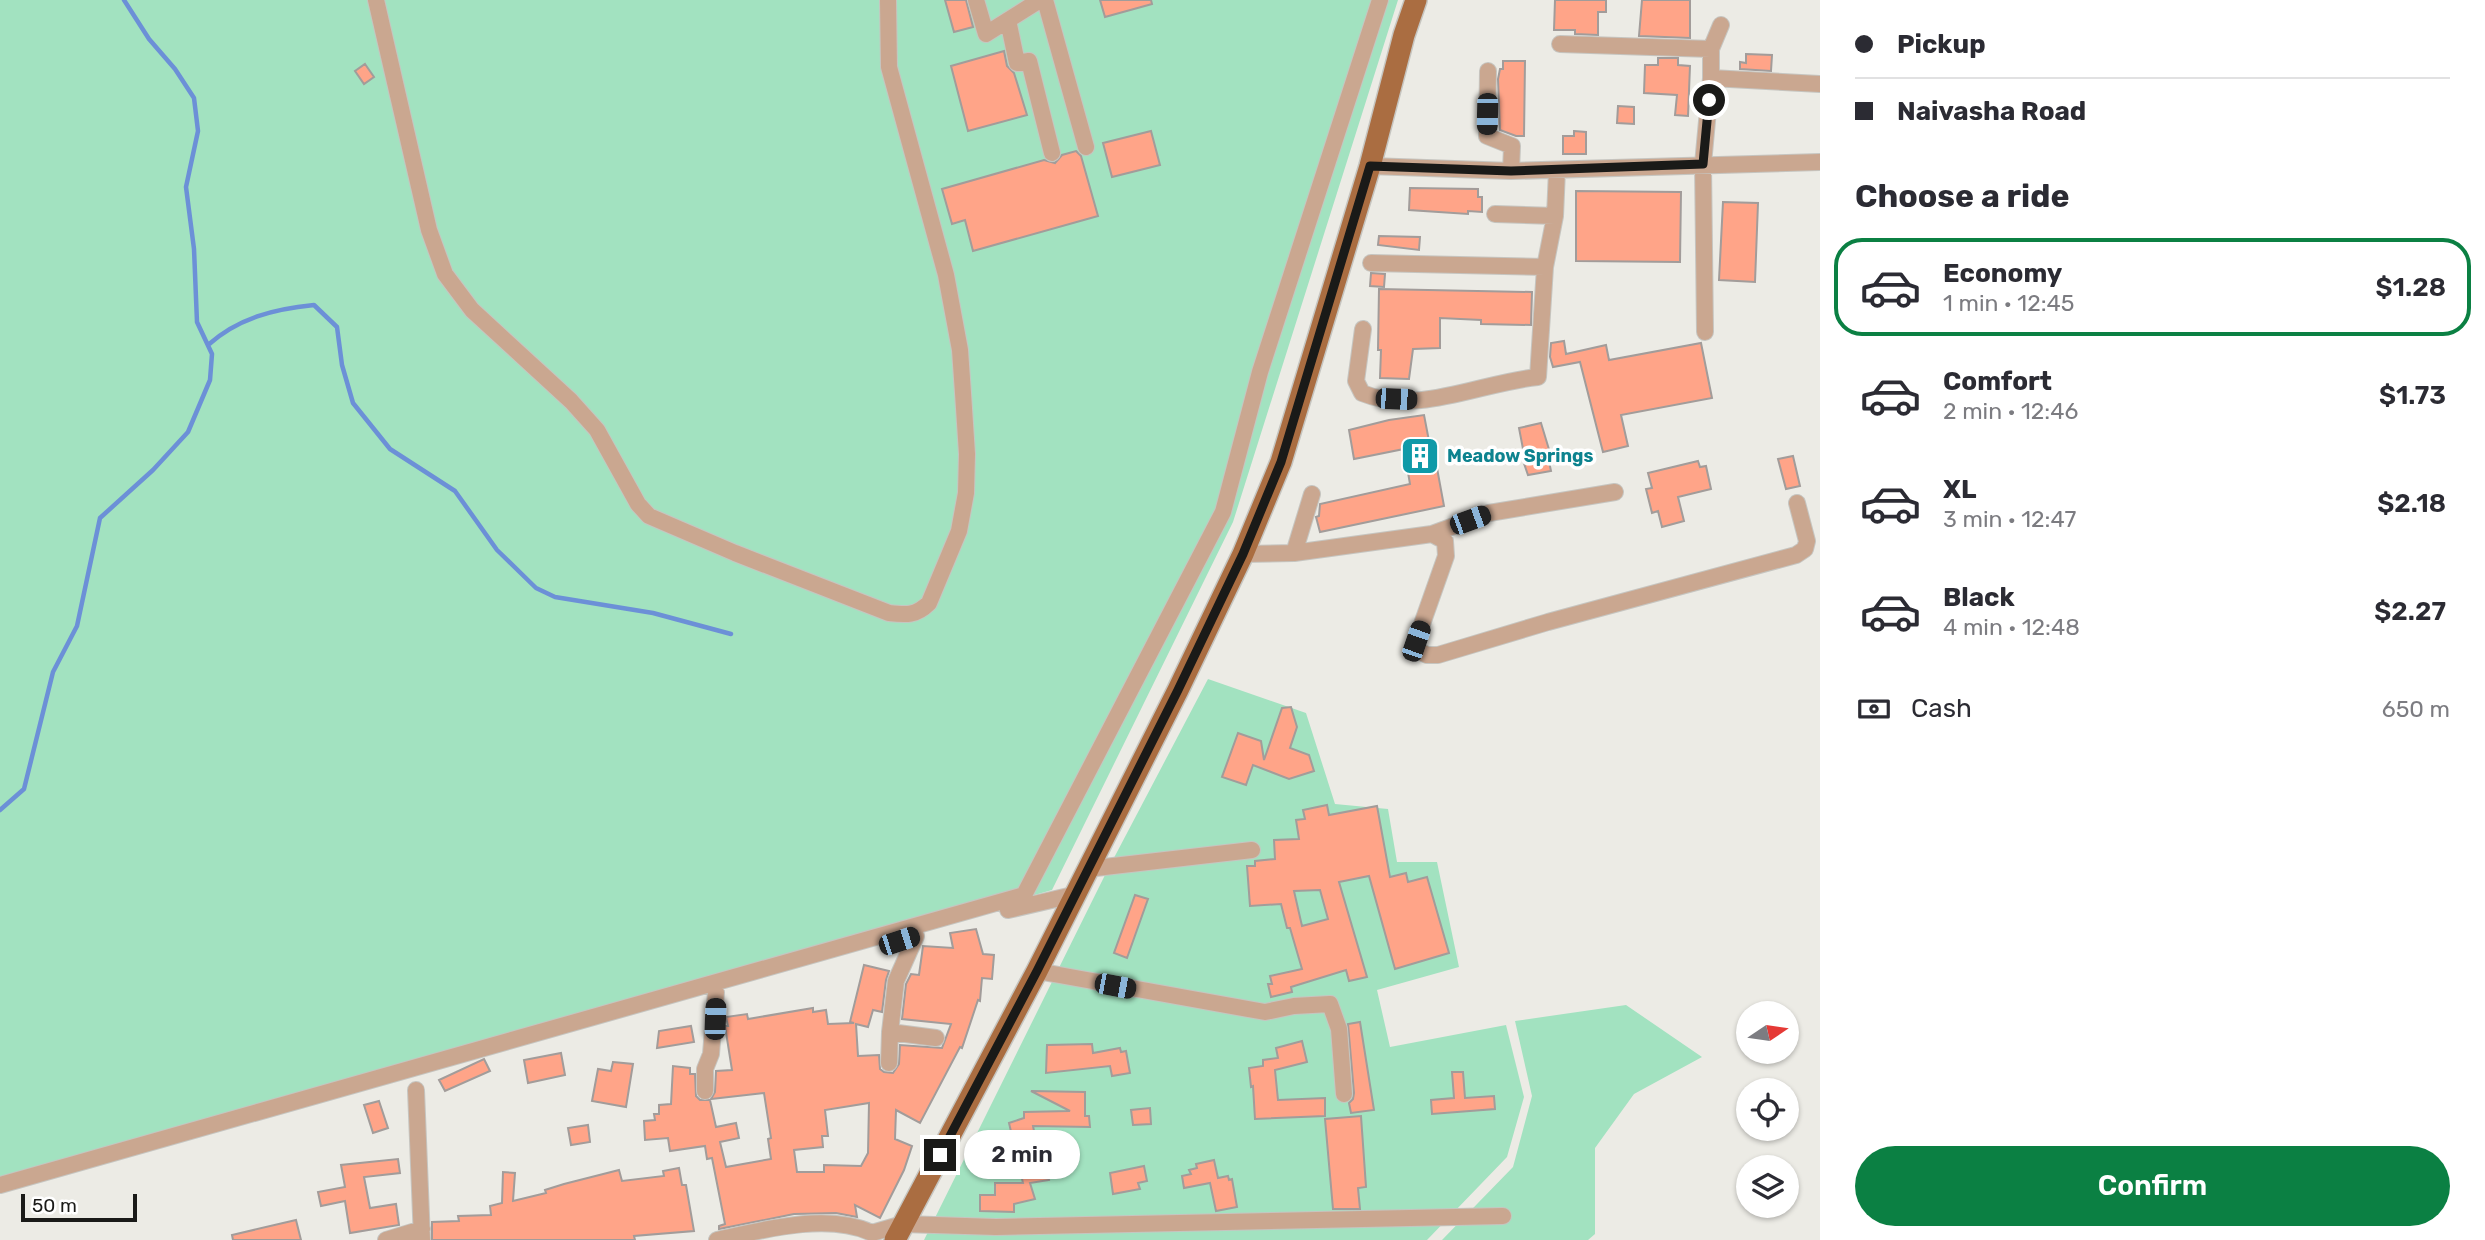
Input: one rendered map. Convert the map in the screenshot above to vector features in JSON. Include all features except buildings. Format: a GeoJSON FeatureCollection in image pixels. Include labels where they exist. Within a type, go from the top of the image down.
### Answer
{"type":"FeatureCollection","features":[{"type":"Feature","properties":{"kind":"main road"},"geometry":{"type":"LineString","coordinates":[[899,1232],[1037,971],[1243,554],[1281,462],[1370,166],[1404,35],[1416,0]]}},
{"type":"Feature","properties":{"kind":"street"},"geometry":{"type":"LineString","coordinates":[[376,0],[429,230],[445,274],[471,310],[571,401],[597,430],[638,504],[649,516],[735,554],[889,612],[909,615],[920,611],[929,603],[959,531],[966,493],[967,454],[960,350],[946,275],[889,67],[888,0]]}},
{"type":"Feature","properties":{"kind":"street"},"geometry":{"type":"LineString","coordinates":[[976,0],[986,34],[1042,0],[1086,147]]}},
{"type":"Feature","properties":{"kind":"street"},"geometry":{"type":"LineString","coordinates":[[0,1185],[1024,895],[1223,512],[1260,372],[1380,0]]}},
{"type":"Feature","properties":{"kind":"street"},"geometry":{"type":"LineString","coordinates":[[1008,20],[1017,63],[1029,61],[1052,153]]}},
{"type":"Feature","properties":{"kind":"street"},"geometry":{"type":"LineString","coordinates":[[1705,332],[1703,164],[1711,49],[1721,26]]}},
{"type":"Feature","properties":{"kind":"street"},"geometry":{"type":"LineString","coordinates":[[1560,44],[1711,49]]}},
{"type":"Feature","properties":{"kind":"street"},"geometry":{"type":"LineString","coordinates":[[1488,71],[1487,136],[1511,146],[1511,171]]}},
{"type":"Feature","properties":{"kind":"street"},"geometry":{"type":"LineString","coordinates":[[1711,78],[1820,83]]}},
{"type":"Feature","properties":{"kind":"street"},"geometry":{"type":"LineString","coordinates":[[1370,166],[1511,171],[1820,162]]}},
{"type":"Feature","properties":{"kind":"street"},"geometry":{"type":"LineString","coordinates":[[1363,329],[1356,381],[1362,393],[1375,398],[1440,398],[1538,377],[1545,267],[1556,216],[1557,170]]}},
{"type":"Feature","properties":{"kind":"street"},"geometry":{"type":"LineString","coordinates":[[1495,214],[1556,216]]}},
{"type":"Feature","properties":{"kind":"street"},"geometry":{"type":"LineString","coordinates":[[1371,263],[1545,267]]}},
{"type":"Feature","properties":{"kind":"street"},"geometry":{"type":"LineString","coordinates":[[1243,554],[1294,553],[1432,534],[1489,513],[1615,492]]}},
{"type":"Feature","properties":{"kind":"street"},"geometry":{"type":"LineString","coordinates":[[1294,553],[1312,494]]}},
{"type":"Feature","properties":{"kind":"street"},"geometry":{"type":"LineString","coordinates":[[1432,534],[1445,541],[1446,556],[1416,641],[1419,651],[1427,655],[1796,555],[1805,549],[1807,541],[1797,503]]}},
{"type":"Feature","properties":{"kind":"street"},"geometry":{"type":"LineString","coordinates":[[1087,869],[1252,850]]}},
{"type":"Feature","properties":{"kind":"street"},"geometry":{"type":"LineString","coordinates":[[537,1044],[977,917],[1073,895]]}},
{"type":"Feature","properties":{"kind":"street"},"geometry":{"type":"LineString","coordinates":[[889,1063],[896,981],[916,936]]}},
{"type":"Feature","properties":{"kind":"street"},"geometry":{"type":"LineString","coordinates":[[1037,971],[1265,1012],[1330,1004],[1339,1029],[1344,1094]]}},
{"type":"Feature","properties":{"kind":"street"},"geometry":{"type":"LineString","coordinates":[[705,1091],[705,1069],[710,1054],[716,992]]}},
{"type":"Feature","properties":{"kind":"street"},"geometry":{"type":"LineString","coordinates":[[890,1032],[936,1038]]}},
{"type":"Feature","properties":{"kind":"street"},"geometry":{"type":"LineString","coordinates":[[386,1240],[422,1234],[416,1090]]}},
{"type":"Feature","properties":{"kind":"street"},"geometry":{"type":"LineString","coordinates":[[717,1240],[775,1227],[828,1224],[858,1226],[872,1233],[1010,1227],[1503,1216]]}},
{"type":"Feature","properties":{"kind":"green space"},"geometry":{"type":"Polygon","coordinates":[[[0,0],[1398,0],[1233,522],[1052,890],[0,1192],[0,0]]]}},
{"type":"Feature","properties":{"kind":"green space"},"geometry":{"type":"Polygon","coordinates":[[[1208,679],[1306,713],[1335,804],[1388,809],[1397,862],[1437,862],[1459,967],[1377,990],[1390,1047],[1506,1025],[1524,1097],[1507,1157],[1427,1240],[924,1240],[1106,873],[1208,679]]]}},
{"type":"Feature","properties":{"kind":"green space"},"geometry":{"type":"Polygon","coordinates":[[[1626,1005],[1702,1057],[1634,1094],[1595,1148],[1595,1234],[1588,1240],[1442,1240],[1513,1167],[1532,1096],[1515,1021],[1626,1005]]]}},
{"type":"Feature","properties":{"kind":"waterway"},"geometry":{"type":"LineString","coordinates":[[0,810],[24,789],[53,672],[77,626],[100,518],[153,470],[188,432],[210,380],[212,354],[197,322],[194,249],[186,187],[198,131],[194,98],[175,69],[149,39],[124,0]]}},
{"type":"Feature","properties":{"kind":"waterway"},"geometry":{"type":"LineString","coordinates":[[208,345],[232,328],[257,316],[314,305],[337,327],[342,365],[353,403],[390,449],[455,491],[497,550],[536,588],[555,597],[653,613],[731,634]]}},
{"type":"Feature","properties":{"kind":"place","name":"Meadow Springs"},"geometry":{"type":"Point","coordinates":[1420,456]}},
{"type":"Feature","properties":{"kind":"route"},"geometry":{"type":"LineString","coordinates":[[940,1155],[1037,971],[1243,554],[1281,462],[1370,166],[1511,171],[1703,164],[1709,100]]}}]}
